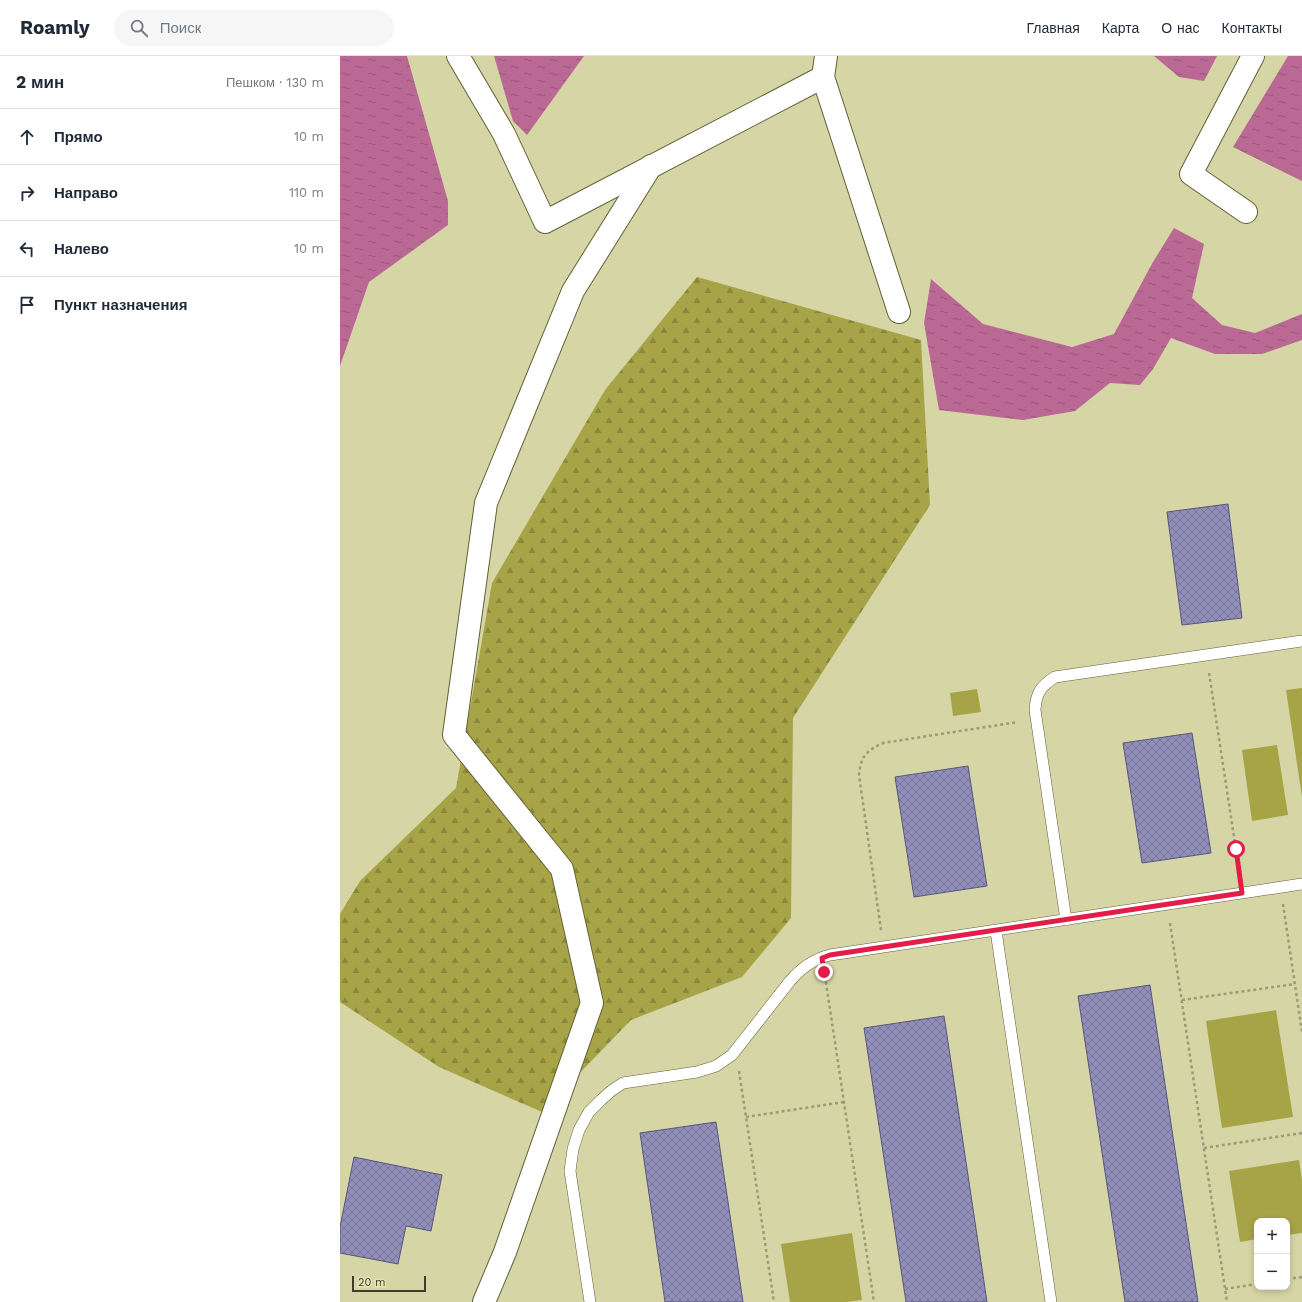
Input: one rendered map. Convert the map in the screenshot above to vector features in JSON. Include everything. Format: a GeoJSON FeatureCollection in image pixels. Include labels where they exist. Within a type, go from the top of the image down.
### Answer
{"type":"FeatureCollection","features":[{"type":"Feature","properties":{"kind":"street"},"geometry":{"type":"LineString","coordinates":[[458,56],[504,134],[545,222],[823,77]]}},
{"type":"Feature","properties":{"kind":"street"},"geometry":{"type":"LineString","coordinates":[[826,56],[823,77],[899,312]]}},
{"type":"Feature","properties":{"kind":"street"},"geometry":{"type":"LineString","coordinates":[[1246,212],[1191,174],[1253,56]]}},
{"type":"Feature","properties":{"kind":"street"},"geometry":{"type":"LineString","coordinates":[[484,1302],[505,1252],[592,1003],[562,869],[454,735],[486,503],[574,292],[652,166]]}},
{"type":"Feature","properties":{"kind":"lane"},"geometry":{"type":"LineString","coordinates":[[1066,920],[1035,710],[1036,699],[1046,683],[1056,677],[1302,641]]}},
{"type":"Feature","properties":{"kind":"lane"},"geometry":{"type":"LineString","coordinates":[[590,1302],[570,1171],[572,1149],[579,1130],[586,1118],[601,1100],[611,1091],[623,1084],[707,1070],[723,1062],[736,1049],[797,973],[812,962],[822,958],[884,947],[1302,884]]}},
{"type":"Feature","properties":{"kind":"lane"},"geometry":{"type":"LineString","coordinates":[[996,931],[1052,1302]]}},
{"type":"Feature","properties":{"kind":"path"},"geometry":{"type":"LineString","coordinates":[[1206,655],[1242,893]]}},
{"type":"Feature","properties":{"kind":"path"},"geometry":{"type":"LineString","coordinates":[[884,947],[859,775],[860,764],[864,756],[871,748],[883,743],[1036,720]]}},
{"type":"Feature","properties":{"kind":"path"},"geometry":{"type":"LineString","coordinates":[[1280,888],[1302,1032]]}},
{"type":"Feature","properties":{"kind":"path"},"geometry":{"type":"LineString","coordinates":[[1167,905],[1227,1302]]}},
{"type":"Feature","properties":{"kind":"path"},"geometry":{"type":"LineString","coordinates":[[822,958],[874,1302]]}},
{"type":"Feature","properties":{"kind":"path"},"geometry":{"type":"LineString","coordinates":[[1182,1000],[1295,984]]}},
{"type":"Feature","properties":{"kind":"path"},"geometry":{"type":"LineString","coordinates":[[736,1049],[774,1302]]}},
{"type":"Feature","properties":{"kind":"path"},"geometry":{"type":"LineString","coordinates":[[746,1117],[844,1102]]}},
{"type":"Feature","properties":{"kind":"path"},"geometry":{"type":"LineString","coordinates":[[1204,1148],[1302,1133]]}},
{"type":"Feature","properties":{"kind":"path"},"geometry":{"type":"LineString","coordinates":[[1290,1279],[1302,1277]]}},
{"type":"Feature","properties":{"kind":"path"},"geometry":{"type":"LineString","coordinates":[[1225,1289],[1254,1284]]}},
{"type":"Feature","properties":{"kind":"green space"},"geometry":{"type":"Polygon","coordinates":[[[697,277],[921,340],[930,505],[793,718],[791,918],[742,977],[631,1020],[542,1112],[439,1067],[340,1002],[340,914],[360,881],[456,788],[492,583],[605,390],[697,277]]]}},
{"type":"Feature","properties":{"kind":"green space"},"geometry":{"type":"Polygon","coordinates":[[[1302,688],[1302,797],[1286,690],[1302,688]]]}},
{"type":"Feature","properties":{"kind":"green space"},"geometry":{"type":"Polygon","coordinates":[[[977,689],[981,712],[953,716],[950,693],[977,689]]]}},
{"type":"Feature","properties":{"kind":"green space"},"geometry":{"type":"Polygon","coordinates":[[[1277,745],[1288,815],[1252,821],[1242,750],[1277,745]]]}},
{"type":"Feature","properties":{"kind":"green space"},"geometry":{"type":"Polygon","coordinates":[[[1276,1010],[1293,1117],[1222,1128],[1206,1021],[1276,1010]]]}},
{"type":"Feature","properties":{"kind":"green space"},"geometry":{"type":"Polygon","coordinates":[[[1299,1160],[1302,1180],[1302,1233],[1290,1235],[1290,1218],[1254,1218],[1254,1240],[1240,1242],[1229,1171],[1299,1160]]]}},
{"type":"Feature","properties":{"kind":"green space"},"geometry":{"type":"Polygon","coordinates":[[[852,1233],[862,1300],[846,1302],[790,1302],[781,1244],[852,1233]]]}},
{"type":"Feature","properties":{"kind":"water"},"geometry":{"type":"Polygon","coordinates":[[[340,56],[407,56],[448,201],[448,225],[369,282],[340,366],[340,56]]]}},
{"type":"Feature","properties":{"kind":"water"},"geometry":{"type":"Polygon","coordinates":[[[494,56],[584,56],[527,135],[513,121],[494,56]]]}},
{"type":"Feature","properties":{"kind":"water"},"geometry":{"type":"Polygon","coordinates":[[[1154,56],[1217,56],[1204,81],[1179,77],[1154,56]]]}},
{"type":"Feature","properties":{"kind":"water"},"geometry":{"type":"Polygon","coordinates":[[[1288,56],[1302,56],[1302,181],[1233,147],[1288,56]]]}},
{"type":"Feature","properties":{"kind":"water"},"geometry":{"type":"Polygon","coordinates":[[[1174,228],[1204,244],[1192,298],[1222,325],[1255,333],[1302,314],[1302,340],[1262,354],[1215,354],[1171,338],[1153,369],[1140,385],[1110,383],[1075,411],[1023,420],[939,410],[924,323],[931,279],[983,324],[1072,347],[1114,334],[1153,262],[1174,228]]]}},
{"type":"Feature","properties":{"kind":"building"},"geometry":{"type":"Polygon","coordinates":[[[1228,504],[1242,618],[1182,625],[1167,512],[1228,504]]]}},
{"type":"Feature","properties":{"kind":"building"},"geometry":{"type":"Polygon","coordinates":[[[1192,733],[1211,853],[1142,863],[1123,743],[1192,733]]]}},
{"type":"Feature","properties":{"kind":"building"},"geometry":{"type":"Polygon","coordinates":[[[968,766],[987,886],[914,897],[895,777],[968,766]]]}},
{"type":"Feature","properties":{"kind":"building"},"geometry":{"type":"Polygon","coordinates":[[[1150,985],[1198,1302],[1125,1302],[1078,996],[1150,985]]]}},
{"type":"Feature","properties":{"kind":"building"},"geometry":{"type":"Polygon","coordinates":[[[944,1016],[987,1302],[906,1302],[864,1028],[944,1016]]]}},
{"type":"Feature","properties":{"kind":"building"},"geometry":{"type":"Polygon","coordinates":[[[716,1122],[743,1302],[665,1302],[640,1133],[716,1122]]]}},
{"type":"Feature","properties":{"kind":"building"},"geometry":{"type":"Polygon","coordinates":[[[354,1157],[442,1175],[431,1231],[406,1226],[398,1264],[340,1253],[340,1227],[354,1157]]]}},
{"type":"Feature","properties":{"kind":"route"},"geometry":{"type":"LineString","coordinates":[[824,972],[822,958],[830,955],[1242,893],[1236,849]]}}]}
